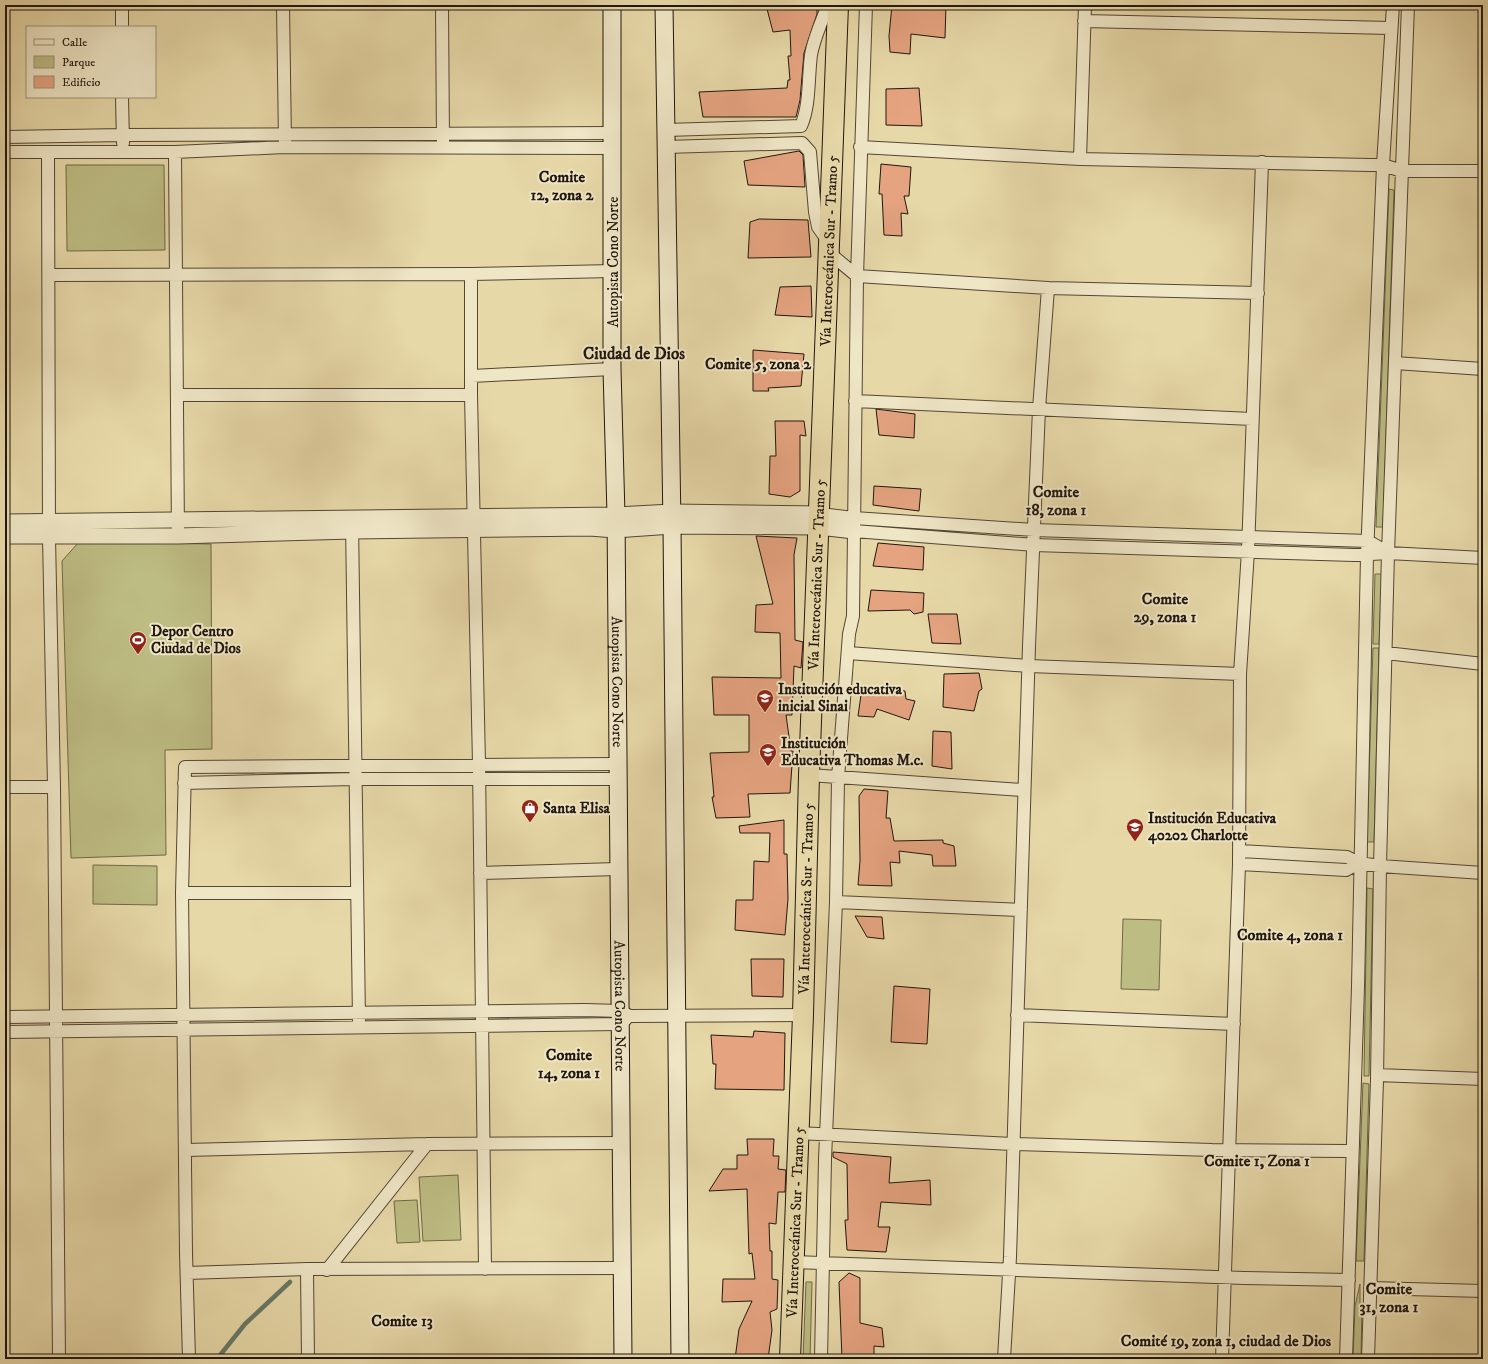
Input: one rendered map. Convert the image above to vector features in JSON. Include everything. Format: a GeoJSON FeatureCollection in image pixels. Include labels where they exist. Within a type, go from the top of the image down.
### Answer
{"type":"FeatureCollection","features":[{"type":"Feature","properties":{"kind":"highway","name":"Vía Interoceánica Sur - Tramo 5"},"geometry":{"type":"LineString","coordinates":[[790,1359],[803,1015],[809,775],[820,520],[828,247],[838,5]]}},
{"type":"Feature","properties":{"kind":"main road","name":"Autopista Cono Norte"},"geometry":{"type":"LineString","coordinates":[[612,5],[612,369],[615,522],[617,869],[623,1017],[621,1143],[623,1359]]}},
{"type":"Feature","properties":{"kind":"main road"},"geometry":{"type":"LineString","coordinates":[[664,5],[678,1016],[680,1359]]}},
{"type":"Feature","properties":{"kind":"street"},"geometry":{"type":"LineString","coordinates":[[122,5],[122,26]]}},
{"type":"Feature","properties":{"kind":"street"},"geometry":{"type":"LineString","coordinates":[[283,5],[285,141]]}},
{"type":"Feature","properties":{"kind":"street"},"geometry":{"type":"LineString","coordinates":[[442,5],[443,149]]}},
{"type":"Feature","properties":{"kind":"street"},"geometry":{"type":"LineString","coordinates":[[666,130],[801,126],[806,114],[808,81],[813,45],[828,5]]}},
{"type":"Feature","properties":{"kind":"street"},"geometry":{"type":"LineString","coordinates":[[821,1359],[822,1263],[836,902],[838,778],[849,634],[853,616],[857,276],[860,147],[866,5]]}},
{"type":"Feature","properties":{"kind":"street"},"geometry":{"type":"LineString","coordinates":[[1080,159],[1085,5]]}},
{"type":"Feature","properties":{"kind":"street"},"geometry":{"type":"LineString","coordinates":[[1346,1359],[1351,1152],[1357,995],[1367,556],[1383,165],[1393,5]]}},
{"type":"Feature","properties":{"kind":"street"},"geometry":{"type":"LineString","coordinates":[[1368,1359],[1377,1075],[1380,866],[1388,552],[1408,5]]}},
{"type":"Feature","properties":{"kind":"street"},"geometry":{"type":"LineString","coordinates":[[1084,21],[1391,28]]}},
{"type":"Feature","properties":{"kind":"street"},"geometry":{"type":"LineString","coordinates":[[122,98],[123,150]]}},
{"type":"Feature","properties":{"kind":"street"},"geometry":{"type":"LineString","coordinates":[[5,152],[48,153],[123,150],[175,152],[285,141],[443,134],[613,140]]}},
{"type":"Feature","properties":{"kind":"street"},"geometry":{"type":"LineString","coordinates":[[5,138],[123,135],[443,149],[613,140]]}},
{"type":"Feature","properties":{"kind":"street"},"geometry":{"type":"LineString","coordinates":[[666,147],[802,143],[810,152],[815,212],[818,227],[828,247],[857,276],[1048,288],[1258,293]]}},
{"type":"Feature","properties":{"kind":"street"},"geometry":{"type":"LineString","coordinates":[[860,147],[1080,159],[1383,165],[1402,171],[1483,171]]}},
{"type":"Feature","properties":{"kind":"street"},"geometry":{"type":"LineString","coordinates":[[175,152],[178,536]]}},
{"type":"Feature","properties":{"kind":"street"},"geometry":{"type":"LineString","coordinates":[[48,153],[50,275],[49,530],[54,787],[54,1031],[59,1359]]}},
{"type":"Feature","properties":{"kind":"street"},"geometry":{"type":"LineString","coordinates":[[1222,1359],[1239,864],[1240,674],[1249,536],[1262,162]]}},
{"type":"Feature","properties":{"kind":"street"},"geometry":{"type":"LineString","coordinates":[[50,275],[471,274],[613,270]]}},
{"type":"Feature","properties":{"kind":"street"},"geometry":{"type":"LineString","coordinates":[[471,274],[471,395],[480,778],[482,1145],[485,1269]]}},
{"type":"Feature","properties":{"kind":"street"},"geometry":{"type":"LineString","coordinates":[[1004,1359],[1009,1270],[1021,910],[1023,790],[1039,409],[1048,288]]}},
{"type":"Feature","properties":{"kind":"street"},"geometry":{"type":"LineString","coordinates":[[1395,363],[1483,369]]}},
{"type":"Feature","properties":{"kind":"street"},"geometry":{"type":"LineString","coordinates":[[472,376],[612,369]]}},
{"type":"Feature","properties":{"kind":"street"},"geometry":{"type":"LineString","coordinates":[[177,394],[471,395]]}},
{"type":"Feature","properties":{"kind":"street"},"geometry":{"type":"LineString","coordinates":[[855,401],[1252,419]]}},
{"type":"Feature","properties":{"kind":"street"},"geometry":{"type":"LineString","coordinates":[[5,536],[49,530],[178,520],[352,524],[475,524],[590,528],[615,522],[672,519],[820,520],[1034,545],[1367,556],[1388,552],[1483,558]]}},
{"type":"Feature","properties":{"kind":"street"},"geometry":{"type":"LineString","coordinates":[[5,522],[49,530],[178,536],[352,524]]}},
{"type":"Feature","properties":{"kind":"street"},"geometry":{"type":"LineString","coordinates":[[352,524],[354,765],[360,1027]]}},
{"type":"Feature","properties":{"kind":"street"},"geometry":{"type":"LineString","coordinates":[[854,525],[1249,536],[1368,541],[1388,552]]}},
{"type":"Feature","properties":{"kind":"street"},"geometry":{"type":"LineString","coordinates":[[848,653],[1029,666],[1240,674]]}},
{"type":"Feature","properties":{"kind":"street"},"geometry":{"type":"LineString","coordinates":[[1386,653],[1483,664]]}},
{"type":"Feature","properties":{"kind":"street"},"geometry":{"type":"LineString","coordinates":[[189,1359],[182,893],[185,767],[479,764],[617,771]]}},
{"type":"Feature","properties":{"kind":"street"},"geometry":{"type":"LineString","coordinates":[[184,783],[480,778],[617,771]]}},
{"type":"Feature","properties":{"kind":"street"},"geometry":{"type":"LineString","coordinates":[[809,775],[1023,790]]}},
{"type":"Feature","properties":{"kind":"street"},"geometry":{"type":"LineString","coordinates":[[5,787],[54,787]]}},
{"type":"Feature","properties":{"kind":"street"},"geometry":{"type":"LineString","coordinates":[[1239,851],[1347,857],[1359,863],[1380,866],[1483,873]]}},
{"type":"Feature","properties":{"kind":"street"},"geometry":{"type":"LineString","coordinates":[[1239,864],[1346,870],[1359,863]]}},
{"type":"Feature","properties":{"kind":"street"},"geometry":{"type":"LineString","coordinates":[[480,873],[617,869]]}},
{"type":"Feature","properties":{"kind":"street"},"geometry":{"type":"LineString","coordinates":[[182,893],[357,893]]}},
{"type":"Feature","properties":{"kind":"street"},"geometry":{"type":"LineString","coordinates":[[836,902],[1021,910]]}},
{"type":"Feature","properties":{"kind":"street"},"geometry":{"type":"LineString","coordinates":[[5,1017],[482,1013],[623,1017]]}},
{"type":"Feature","properties":{"kind":"street"},"geometry":{"type":"LineString","coordinates":[[5,1032],[482,1025],[623,1017],[803,1015]]}},
{"type":"Feature","properties":{"kind":"street"},"geometry":{"type":"LineString","coordinates":[[1017,1016],[1234,1024]]}},
{"type":"Feature","properties":{"kind":"street"},"geometry":{"type":"LineString","coordinates":[[1377,1075],[1483,1079]]}},
{"type":"Feature","properties":{"kind":"street"},"geometry":{"type":"LineString","coordinates":[[798,1133],[1012,1144],[1228,1151],[1351,1152]]}},
{"type":"Feature","properties":{"kind":"street"},"geometry":{"type":"LineString","coordinates":[[186,1150],[427,1144],[482,1145],[587,1142],[621,1143]]}},
{"type":"Feature","properties":{"kind":"street"},"geometry":{"type":"LineString","coordinates":[[327,1270],[427,1144]]}},
{"type":"Feature","properties":{"kind":"street"},"geometry":{"type":"LineString","coordinates":[[794,1262],[1349,1280]]}},
{"type":"Feature","properties":{"kind":"street"},"geometry":{"type":"LineString","coordinates":[[187,1274],[307,1269],[622,1268]]}},
{"type":"Feature","properties":{"kind":"street"},"geometry":{"type":"LineString","coordinates":[[307,1269],[308,1359]]}},
{"type":"Feature","properties":{"kind":"street"},"geometry":{"type":"LineString","coordinates":[[1370,1288],[1483,1291]]}},
{"type":"Feature","properties":{"kind":"green space"},"geometry":{"type":"Polygon","coordinates":[[[66,165],[164,165],[165,250],[67,251],[66,165]]]}},
{"type":"Feature","properties":{"kind":"green space"},"geometry":{"type":"Polygon","coordinates":[[[1389,189],[1394,190],[1383,527],[1376,527],[1389,189]]]}},
{"type":"Feature","properties":{"kind":"green space","name":"Depor Centro Ciudad de Dios"},"geometry":{"type":"Polygon","coordinates":[[[79,542],[211,544],[212,749],[165,750],[166,855],[71,858],[62,561],[79,542]]]}},
{"type":"Feature","properties":{"kind":"green space"},"geometry":{"type":"Polygon","coordinates":[[[1375,574],[1382,574],[1379,644],[1373,644],[1375,574]]]}},
{"type":"Feature","properties":{"kind":"green space"},"geometry":{"type":"Polygon","coordinates":[[[1373,648],[1379,648],[1374,842],[1367,842],[1373,648]]]}},
{"type":"Feature","properties":{"kind":"green space"},"geometry":{"type":"Polygon","coordinates":[[[93,865],[157,866],[157,905],[93,904],[93,865]]]}},
{"type":"Feature","properties":{"kind":"green space"},"geometry":{"type":"Polygon","coordinates":[[[1367,888],[1373,889],[1369,1076],[1364,1076],[1367,888]]]}},
{"type":"Feature","properties":{"kind":"green space"},"geometry":{"type":"Polygon","coordinates":[[[1123,919],[1161,920],[1159,990],[1121,989],[1123,919]]]}},
{"type":"Feature","properties":{"kind":"green space"},"geometry":{"type":"Polygon","coordinates":[[[1363,1083],[1369,1084],[1364,1261],[1356,1261],[1363,1083]]]}},
{"type":"Feature","properties":{"kind":"green space"},"geometry":{"type":"Polygon","coordinates":[[[458,1175],[461,1240],[423,1241],[419,1177],[458,1175]]]}},
{"type":"Feature","properties":{"kind":"green space"},"geometry":{"type":"Polygon","coordinates":[[[417,1200],[420,1242],[397,1243],[394,1201],[417,1200]]]}},
{"type":"Feature","properties":{"kind":"green space"},"geometry":{"type":"Polygon","coordinates":[[[806,1282],[812,1282],[810,1359],[803,1359],[806,1282]]]}},
{"type":"Feature","properties":{"kind":"green space"},"geometry":{"type":"Polygon","coordinates":[[[1360,1284],[1360,1304],[1362,1306],[1361,1359],[1353,1359],[1355,1306],[1360,1284]]]}},
{"type":"Feature","properties":{"kind":"building"},"geometry":{"type":"Polygon","coordinates":[[[766,5],[817,5],[817,14],[804,53],[800,100],[796,117],[703,117],[699,92],[787,88],[788,80],[790,80],[788,56],[791,56],[790,30],[773,32],[766,5]]]}},
{"type":"Feature","properties":{"kind":"building"},"geometry":{"type":"Polygon","coordinates":[[[892,5],[946,5],[945,38],[911,34],[910,54],[890,52],[889,36],[892,5]]]}},
{"type":"Feature","properties":{"kind":"building"},"geometry":{"type":"Polygon","coordinates":[[[919,88],[922,126],[886,125],[886,89],[919,88]]]}},
{"type":"Feature","properties":{"kind":"building"},"geometry":{"type":"Polygon","coordinates":[[[799,151],[803,155],[805,187],[748,185],[744,161],[799,151]]]}},
{"type":"Feature","properties":{"kind":"building"},"geometry":{"type":"Polygon","coordinates":[[[881,164],[911,167],[909,196],[904,196],[908,214],[901,213],[902,236],[884,235],[882,194],[879,194],[881,164]]]}},
{"type":"Feature","properties":{"kind":"building"},"geometry":{"type":"Polygon","coordinates":[[[759,219],[808,220],[811,257],[748,258],[750,222],[759,219]]]}},
{"type":"Feature","properties":{"kind":"building"},"geometry":{"type":"Polygon","coordinates":[[[811,286],[812,317],[775,315],[780,287],[811,286]]]}},
{"type":"Feature","properties":{"kind":"building"},"geometry":{"type":"Polygon","coordinates":[[[753,350],[804,354],[801,386],[768,388],[769,391],[753,391],[753,350]]]}},
{"type":"Feature","properties":{"kind":"building"},"geometry":{"type":"Polygon","coordinates":[[[876,409],[915,414],[914,438],[879,435],[876,409]]]}},
{"type":"Feature","properties":{"kind":"building"},"geometry":{"type":"Polygon","coordinates":[[[775,421],[804,421],[806,436],[800,435],[800,491],[790,497],[769,494],[770,456],[776,456],[775,421]]]}},
{"type":"Feature","properties":{"kind":"building"},"geometry":{"type":"Polygon","coordinates":[[[874,486],[921,489],[919,511],[873,505],[874,486]]]}},
{"type":"Feature","properties":{"kind":"building"},"geometry":{"type":"Polygon","coordinates":[[[756,536],[797,538],[794,555],[795,640],[803,642],[801,668],[794,666],[792,715],[786,715],[791,751],[793,751],[790,793],[748,794],[750,817],[716,818],[712,797],[714,797],[710,753],[749,752],[749,715],[714,715],[712,677],[781,678],[780,633],[755,632],[756,605],[773,604],[756,536]]]}},
{"type":"Feature","properties":{"kind":"building"},"geometry":{"type":"Polygon","coordinates":[[[878,543],[924,547],[923,570],[873,566],[878,543]]]}},
{"type":"Feature","properties":{"kind":"building"},"geometry":{"type":"Polygon","coordinates":[[[871,590],[924,593],[923,612],[914,614],[910,610],[868,611],[871,590]]]}},
{"type":"Feature","properties":{"kind":"building"},"geometry":{"type":"Polygon","coordinates":[[[928,614],[957,614],[961,644],[932,643],[928,614]]]}},
{"type":"Feature","properties":{"kind":"building"},"geometry":{"type":"Polygon","coordinates":[[[979,673],[982,689],[979,691],[974,711],[943,707],[944,674],[979,673]]]}},
{"type":"Feature","properties":{"kind":"building"},"geometry":{"type":"Polygon","coordinates":[[[862,688],[905,691],[906,699],[915,701],[909,720],[877,709],[874,717],[858,716],[862,688]]]}},
{"type":"Feature","properties":{"kind":"building"},"geometry":{"type":"Polygon","coordinates":[[[933,731],[951,732],[952,769],[932,766],[933,731]]]}},
{"type":"Feature","properties":{"kind":"building"},"geometry":{"type":"Polygon","coordinates":[[[864,789],[888,791],[886,818],[890,818],[894,841],[943,840],[943,843],[954,846],[956,866],[933,866],[932,855],[899,851],[900,863],[890,862],[892,886],[858,885],[860,861],[859,796],[864,789]]]}},
{"type":"Feature","properties":{"kind":"building"},"geometry":{"type":"Polygon","coordinates":[[[784,820],[784,854],[787,854],[788,899],[785,935],[735,930],[736,900],[753,900],[754,861],[769,862],[770,833],[740,833],[739,826],[784,820]]]}},
{"type":"Feature","properties":{"kind":"building"},"geometry":{"type":"Polygon","coordinates":[[[855,916],[882,917],[884,939],[867,937],[855,916]]]}},
{"type":"Feature","properties":{"kind":"building"},"geometry":{"type":"Polygon","coordinates":[[[751,959],[784,959],[783,997],[752,996],[751,959]]]}},
{"type":"Feature","properties":{"kind":"building"},"geometry":{"type":"Polygon","coordinates":[[[894,986],[930,989],[927,1044],[891,1042],[894,986]]]}},
{"type":"Feature","properties":{"kind":"building"},"geometry":{"type":"Polygon","coordinates":[[[754,1031],[785,1033],[784,1090],[715,1089],[716,1064],[713,1064],[711,1035],[753,1037],[754,1031]]]}},
{"type":"Feature","properties":{"kind":"building"},"geometry":{"type":"Polygon","coordinates":[[[747,1139],[774,1139],[773,1156],[779,1156],[778,1169],[786,1170],[785,1192],[778,1192],[776,1224],[769,1223],[770,1251],[772,1251],[772,1279],[778,1280],[777,1309],[770,1312],[772,1330],[768,1359],[735,1359],[739,1329],[752,1301],[722,1302],[723,1279],[755,1279],[752,1253],[749,1254],[747,1189],[709,1191],[723,1169],[737,1169],[737,1155],[748,1155],[747,1139]]]}},
{"type":"Feature","properties":{"kind":"building"},"geometry":{"type":"Polygon","coordinates":[[[833,1152],[891,1157],[889,1183],[930,1180],[931,1205],[881,1202],[878,1227],[890,1227],[886,1252],[847,1250],[845,1220],[848,1220],[847,1164],[833,1157],[833,1152]]]}},
{"type":"Feature","properties":{"kind":"building"},"geometry":{"type":"Polygon","coordinates":[[[849,1273],[860,1278],[860,1323],[882,1328],[884,1347],[874,1346],[874,1359],[842,1359],[839,1282],[849,1273]]]}},
{"type":"Feature","properties":{"kind":"waterway"},"geometry":{"type":"LineString","coordinates":[[217,1359],[245,1324],[290,1282]]}},
{"type":"Feature","properties":{"kind":"place","name":"Depor Centro Ciudad de Dios"},"geometry":{"type":"Point","coordinates":[138,655]}},
{"type":"Feature","properties":{"kind":"place","name":"Institución educativa inicial Sinai"},"geometry":{"type":"Point","coordinates":[765,713]}},
{"type":"Feature","properties":{"kind":"place","name":"Institución Educativa Thomas M.c."},"geometry":{"type":"Point","coordinates":[768,767]}},
{"type":"Feature","properties":{"kind":"place","name":"Santa Elisa"},"geometry":{"type":"Point","coordinates":[530,823]}},
{"type":"Feature","properties":{"kind":"place","name":"Institución Educativa 40202 Charlotte"},"geometry":{"type":"Point","coordinates":[1135,842]}},
{"type":"Feature","properties":{"kind":"district","name":"Comite 12, zona 2"},"geometry":{"type":"Point","coordinates":[562,185]}},
{"type":"Feature","properties":{"kind":"district","name":"Ciudad de Dios"},"geometry":{"type":"Point","coordinates":[634,353]}},
{"type":"Feature","properties":{"kind":"district","name":"Comite 5, zona 2"},"geometry":{"type":"Point","coordinates":[758,363]}},
{"type":"Feature","properties":{"kind":"district","name":"Comite 18, zona 1"},"geometry":{"type":"Point","coordinates":[1056,500]}},
{"type":"Feature","properties":{"kind":"district","name":"Comite 29, zona 1"},"geometry":{"type":"Point","coordinates":[1165,607]}},
{"type":"Feature","properties":{"kind":"district","name":"Comite 4, zona 1"},"geometry":{"type":"Point","coordinates":[1290,934]}},
{"type":"Feature","properties":{"kind":"district","name":"Comite 14, zona 1"},"geometry":{"type":"Point","coordinates":[569,1063]}},
{"type":"Feature","properties":{"kind":"district","name":"Comite 1, Zona 1"},"geometry":{"type":"Point","coordinates":[1257,1160]}},
{"type":"Feature","properties":{"kind":"district","name":"Comite 31, zona 1"},"geometry":{"type":"Point","coordinates":[1389,1297]}},
{"type":"Feature","properties":{"kind":"district","name":"Comite 13"},"geometry":{"type":"Point","coordinates":[402,1320]}},
{"type":"Feature","properties":{"kind":"district","name":"Comité 19, zona 1, ciudad de Dios"},"geometry":{"type":"Point","coordinates":[1226,1340]}}]}
